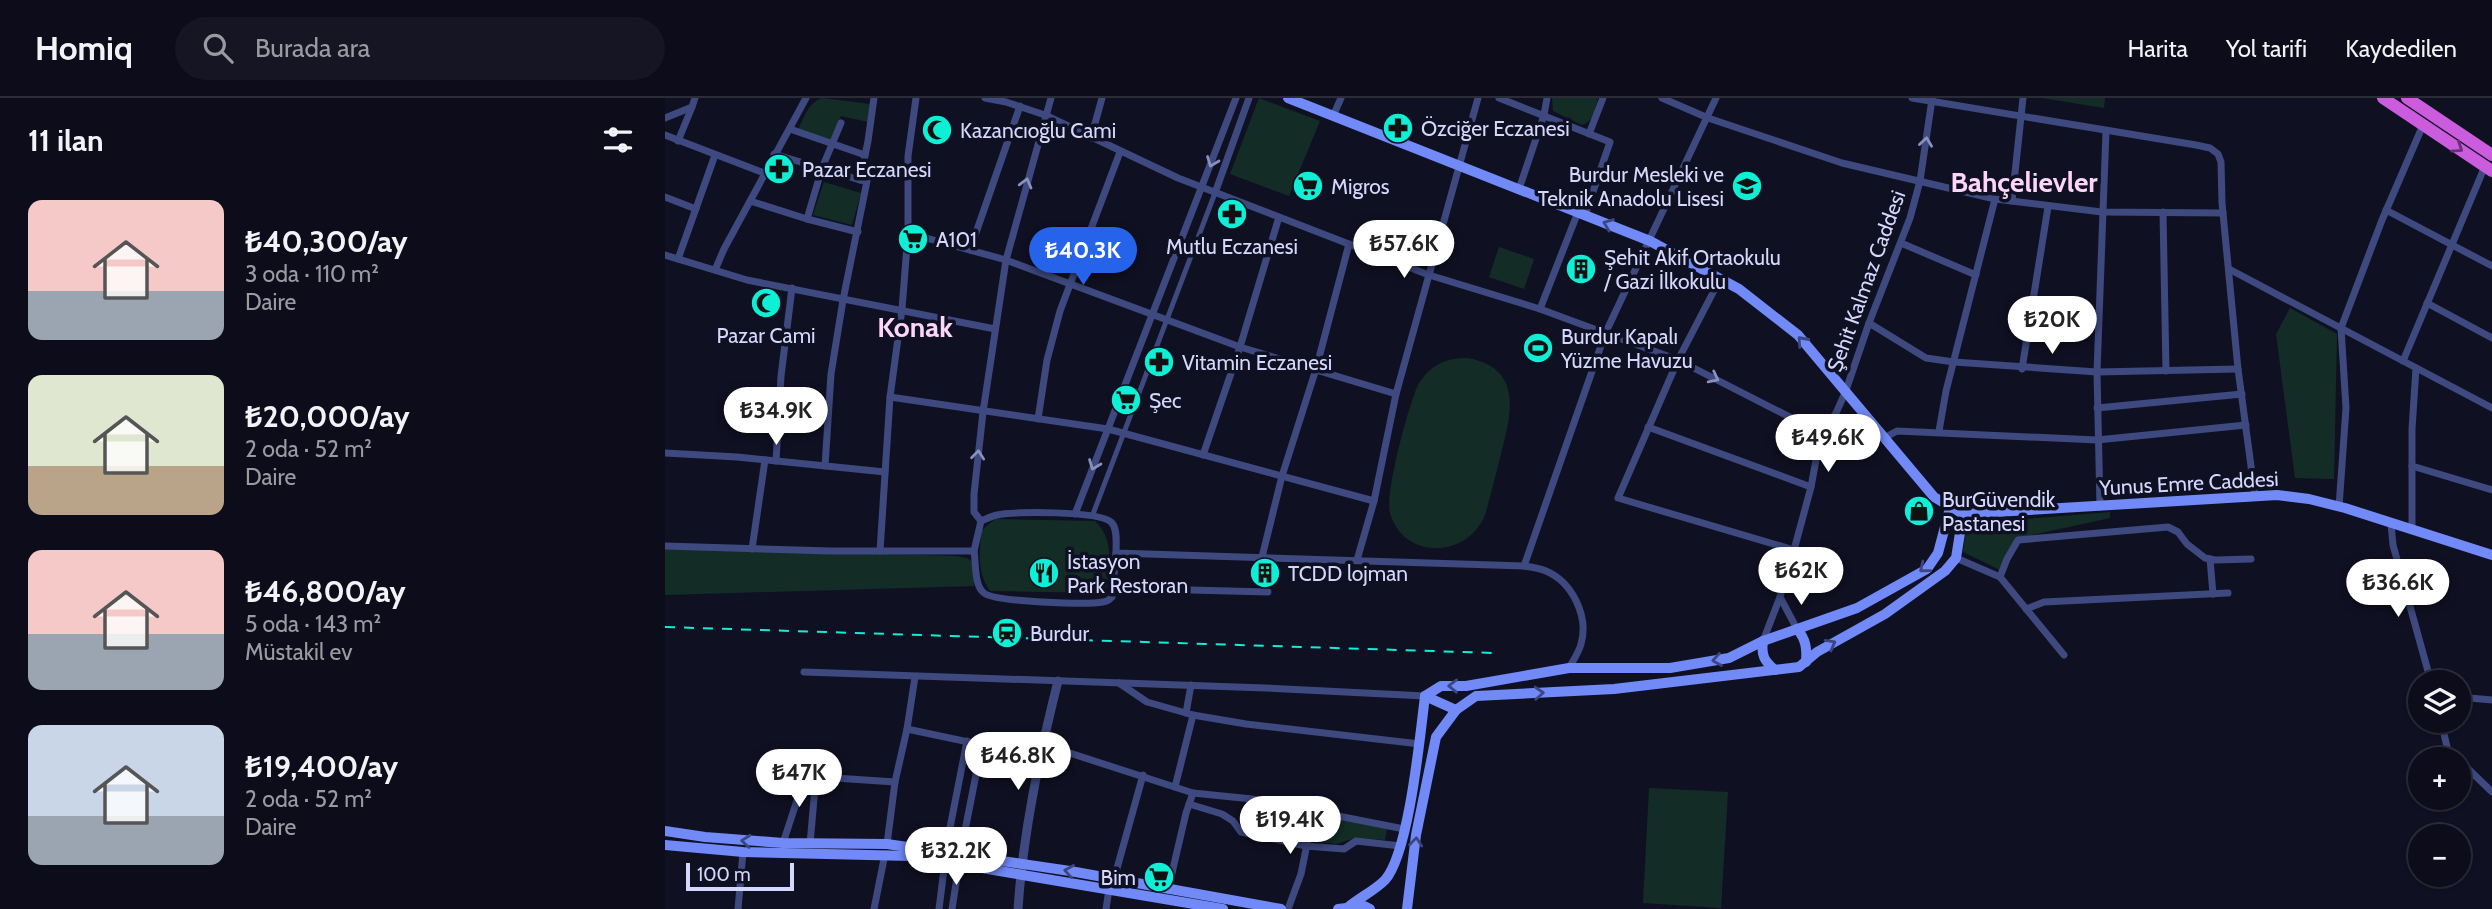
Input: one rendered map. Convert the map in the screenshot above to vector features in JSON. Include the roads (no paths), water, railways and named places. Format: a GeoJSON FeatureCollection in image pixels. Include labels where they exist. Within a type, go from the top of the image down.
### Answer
{"type":"FeatureCollection","features":[{"type":"Feature","properties":{"kind":"highway"},"geometry":{"type":"LineString","coordinates":[[2383,98],[2490,164]]}},
{"type":"Feature","properties":{"kind":"highway"},"geometry":{"type":"LineString","coordinates":[[2406,98],[2490,164]]}},
{"type":"Feature","properties":{"kind":"main road"},"geometry":{"type":"LineString","coordinates":[[1288,98],[1650,241],[1739,289],[1798,335],[1934,497],[1963,514],[1956,558],[1945,571],[1885,614],[1817,652],[1799,667],[1613,689],[1476,696],[1456,710],[1436,737],[1416,835],[1407,909]]}},
{"type":"Feature","properties":{"kind":"main road","name":"Yunus Emre Caddesi"},"geometry":{"type":"LineString","coordinates":[[1963,514],[2277,495],[2339,507],[2492,555]]}},
{"type":"Feature","properties":{"kind":"main road"},"geometry":{"type":"LineString","coordinates":[[1425,696],[1440,686],[1466,686],[1569,668],[1670,668],[1729,658],[1763,641],[1857,608],[1927,569],[1938,554],[1950,508]]}},
{"type":"Feature","properties":{"kind":"main road"},"geometry":{"type":"LineString","coordinates":[[1797,629],[1804,637],[1806,663]]}},
{"type":"Feature","properties":{"kind":"main road"},"geometry":{"type":"LineString","coordinates":[[1763,641],[1762,653],[1765,662],[1775,670]]}},
{"type":"Feature","properties":{"kind":"main road"},"geometry":{"type":"LineString","coordinates":[[1425,696],[1456,710]]}},
{"type":"Feature","properties":{"kind":"main road"},"geometry":{"type":"LineString","coordinates":[[1343,908],[1371,892],[1385,880],[1394,867],[1401,846],[1420,744],[1425,696]]}},
{"type":"Feature","properties":{"kind":"main road"},"geometry":{"type":"LineString","coordinates":[[665,831],[705,837],[886,849],[945,857],[1111,884],[1164,899],[1223,909]]}},
{"type":"Feature","properties":{"kind":"main road"},"geometry":{"type":"LineString","coordinates":[[665,845],[835,856],[886,849]]}},
{"type":"Feature","properties":{"kind":"main road"},"geometry":{"type":"LineString","coordinates":[[1164,899],[1281,909]]}},
{"type":"Feature","properties":{"kind":"main road"},"geometry":{"type":"LineString","coordinates":[[1343,908],[1364,906],[1370,909]]}},
{"type":"Feature","properties":{"kind":"street"},"geometry":{"type":"LineString","coordinates":[[678,141],[695,98]]}},
{"type":"Feature","properties":{"kind":"street"},"geometry":{"type":"LineString","coordinates":[[715,270],[806,98]]}},
{"type":"Feature","properties":{"kind":"street"},"geometry":{"type":"LineString","coordinates":[[860,180],[873,98]]}},
{"type":"Feature","properties":{"kind":"street"},"geometry":{"type":"LineString","coordinates":[[880,551],[890,397],[902,309],[908,233],[908,156],[916,98]]}},
{"type":"Feature","properties":{"kind":"street"},"geometry":{"type":"LineString","coordinates":[[990,98],[1045,115],[1178,178],[1429,275],[1539,309],[1678,360],[1821,433],[1811,487],[1794,550],[1763,641]]}},
{"type":"Feature","properties":{"kind":"street"},"geometry":{"type":"LineString","coordinates":[[981,521],[974,512],[974,494],[983,411],[1006,260],[1051,98]]}},
{"type":"Feature","properties":{"kind":"street"},"geometry":{"type":"LineString","coordinates":[[1091,138],[1102,98]]}},
{"type":"Feature","properties":{"kind":"street"},"geometry":{"type":"LineString","coordinates":[[1075,514],[1236,98]]}},
{"type":"Feature","properties":{"kind":"street"},"geometry":{"type":"LineString","coordinates":[[1093,514],[1249,98]]}},
{"type":"Feature","properties":{"kind":"street"},"geometry":{"type":"LineString","coordinates":[[1333,116],[1341,98]]}},
{"type":"Feature","properties":{"kind":"street"},"geometry":{"type":"LineString","coordinates":[[1357,560],[1374,500],[1396,394],[1478,98]]}},
{"type":"Feature","properties":{"kind":"street"},"geometry":{"type":"LineString","coordinates":[[1499,98],[1610,142],[1582,214],[1539,309]]}},
{"type":"Feature","properties":{"kind":"street"},"geometry":{"type":"LineString","coordinates":[[1519,189],[1544,115],[1547,98]]}},
{"type":"Feature","properties":{"kind":"street"},"geometry":{"type":"LineString","coordinates":[[1589,134],[1603,98]]}},
{"type":"Feature","properties":{"kind":"street"},"geometry":{"type":"LineString","coordinates":[[1662,98],[1708,118],[1842,163],[1994,199],[2102,212],[2223,213]]}},
{"type":"Feature","properties":{"kind":"street"},"geometry":{"type":"LineString","coordinates":[[1524,565],[1605,334],[1716,98]]}},
{"type":"Feature","properties":{"kind":"street"},"geometry":{"type":"LineString","coordinates":[[1912,98],[2210,148],[2218,154],[2221,162],[2223,213],[2238,369],[2255,496]]}},
{"type":"Feature","properties":{"kind":"street"},"geometry":{"type":"LineString","coordinates":[[2012,201],[2023,98]]}},
{"type":"Feature","properties":{"kind":"street","name":"Şehit Kalmaz Caddesi"},"geometry":{"type":"LineString","coordinates":[[1821,433],[1836,413],[1845,393],[1901,243],[1920,181],[1932,100]]}},
{"type":"Feature","properties":{"kind":"street"},"geometry":{"type":"LineString","coordinates":[[969,250],[1020,106]]}},
{"type":"Feature","properties":{"kind":"street"},"geometry":{"type":"LineString","coordinates":[[665,118],[692,107]]}},
{"type":"Feature","properties":{"kind":"street"},"geometry":{"type":"LineString","coordinates":[[807,219],[822,168],[841,123]]}},
{"type":"Feature","properties":{"kind":"street"},"geometry":{"type":"LineString","coordinates":[[2339,507],[2346,408],[2341,328],[2386,210],[2423,125]]}},
{"type":"Feature","properties":{"kind":"street"},"geometry":{"type":"LineString","coordinates":[[790,129],[865,155]]}},
{"type":"Feature","properties":{"kind":"street"},"geometry":{"type":"LineString","coordinates":[[2100,507],[2097,372],[2106,131]]}},
{"type":"Feature","properties":{"kind":"street"},"geometry":{"type":"LineString","coordinates":[[665,135],[765,173]]}},
{"type":"Feature","properties":{"kind":"street"},"geometry":{"type":"LineString","coordinates":[[1038,419],[1047,360],[1060,311],[1120,152]]}},
{"type":"Feature","properties":{"kind":"street"},"geometry":{"type":"LineString","coordinates":[[774,154],[867,181],[831,374],[825,466]]}},
{"type":"Feature","properties":{"kind":"street"},"geometry":{"type":"LineString","coordinates":[[678,259],[715,155]]}},
{"type":"Feature","properties":{"kind":"street"},"geometry":{"type":"LineString","coordinates":[[2403,361],[2452,244],[2490,164]]}},
{"type":"Feature","properties":{"kind":"street"},"geometry":{"type":"LineString","coordinates":[[665,197],[696,208]]}},
{"type":"Feature","properties":{"kind":"street"},"geometry":{"type":"LineString","coordinates":[[1939,431],[1994,199]]}},
{"type":"Feature","properties":{"kind":"street"},"geometry":{"type":"LineString","coordinates":[[750,201],[858,232]]}},
{"type":"Feature","properties":{"kind":"street"},"geometry":{"type":"LineString","coordinates":[[2022,369],[2048,207]]}},
{"type":"Feature","properties":{"kind":"street"},"geometry":{"type":"LineString","coordinates":[[2386,210],[2492,266]]}},
{"type":"Feature","properties":{"kind":"street"},"geometry":{"type":"LineString","coordinates":[[2163,212],[2166,371]]}},
{"type":"Feature","properties":{"kind":"street"},"geometry":{"type":"LineString","coordinates":[[1203,455],[1240,347],[1279,217]]}},
{"type":"Feature","properties":{"kind":"street"},"geometry":{"type":"LineString","coordinates":[[908,233],[1006,260],[1240,347],[1396,394]]}},
{"type":"Feature","properties":{"kind":"street"},"geometry":{"type":"LineString","coordinates":[[1901,243],[1976,275]]}},
{"type":"Feature","properties":{"kind":"street"},"geometry":{"type":"LineString","coordinates":[[1262,557],[1282,476],[1316,369],[1349,244]]}},
{"type":"Feature","properties":{"kind":"street"},"geometry":{"type":"LineString","coordinates":[[665,255],[747,280],[995,329]]}},
{"type":"Feature","properties":{"kind":"street"},"geometry":{"type":"LineString","coordinates":[[2229,269],[2492,408]]}},
{"type":"Feature","properties":{"kind":"street"},"geometry":{"type":"LineString","coordinates":[[1720,279],[1678,360],[1618,498],[1794,550]]}},
{"type":"Feature","properties":{"kind":"street"},"geometry":{"type":"LineString","coordinates":[[776,461],[781,376],[792,288]]}},
{"type":"Feature","properties":{"kind":"street"},"geometry":{"type":"LineString","coordinates":[[2427,303],[2492,338]]}},
{"type":"Feature","properties":{"kind":"street"},"geometry":{"type":"LineString","coordinates":[[1869,323],[1926,358],[1954,362],[2022,369],[2097,372],[2238,369]]}},
{"type":"Feature","properties":{"kind":"street"},"geometry":{"type":"LineString","coordinates":[[2412,530],[2416,368]]}},
{"type":"Feature","properties":{"kind":"street"},"geometry":{"type":"LineString","coordinates":[[2097,408],[2242,394]]}},
{"type":"Feature","properties":{"kind":"street"},"geometry":{"type":"LineString","coordinates":[[890,397],[1108,429],[1374,500]]}},
{"type":"Feature","properties":{"kind":"street"},"geometry":{"type":"LineString","coordinates":[[1884,438],[1898,431],[1939,431],[2097,440],[2246,425]]}},
{"type":"Feature","properties":{"kind":"street"},"geometry":{"type":"LineString","coordinates":[[1648,427],[1811,487]]}},
{"type":"Feature","properties":{"kind":"street"},"geometry":{"type":"LineString","coordinates":[[665,453],[885,472]]}},
{"type":"Feature","properties":{"kind":"street"},"geometry":{"type":"LineString","coordinates":[[752,549],[765,460]]}},
{"type":"Feature","properties":{"kind":"street"},"geometry":{"type":"LineString","coordinates":[[2412,466],[2492,490]]}},
{"type":"Feature","properties":{"kind":"street"},"geometry":{"type":"LineString","coordinates":[[998,514],[1093,514],[1109,520],[1114,526],[1116,553],[1112,597],[1106,602],[1073,603],[995,598],[983,593],[978,585],[974,551],[981,521],[998,514]]}},
{"type":"Feature","properties":{"kind":"street"},"geometry":{"type":"LineString","coordinates":[[2391,524],[2393,545],[2428,670]]}},
{"type":"Feature","properties":{"kind":"street"},"geometry":{"type":"LineString","coordinates":[[2000,577],[2018,540],[2135,528],[2168,527],[2178,532],[2187,544],[2205,558],[2252,559]]}},
{"type":"Feature","properties":{"kind":"street"},"geometry":{"type":"LineString","coordinates":[[665,546],[974,551]]}},
{"type":"Feature","properties":{"kind":"street"},"geometry":{"type":"LineString","coordinates":[[1116,553],[1524,565],[1546,571],[1567,587],[1579,603],[1581,643],[1569,668]]}},
{"type":"Feature","properties":{"kind":"street"},"geometry":{"type":"LineString","coordinates":[[1956,558],[2000,577],[2064,655]]}},
{"type":"Feature","properties":{"kind":"street"},"geometry":{"type":"LineString","coordinates":[[2210,559],[2213,594]]}},
{"type":"Feature","properties":{"kind":"street"},"geometry":{"type":"LineString","coordinates":[[1113,588],[1268,592]]}},
{"type":"Feature","properties":{"kind":"street"},"geometry":{"type":"LineString","coordinates":[[2026,610],[2044,602],[2228,593]]}},
{"type":"Feature","properties":{"kind":"street"},"geometry":{"type":"LineString","coordinates":[[1780,597],[1797,629]]}},
{"type":"Feature","properties":{"kind":"street"},"geometry":{"type":"LineString","coordinates":[[804,672],[1425,696]]}},
{"type":"Feature","properties":{"kind":"street"},"geometry":{"type":"LineString","coordinates":[[874,909],[915,677]]}},
{"type":"Feature","properties":{"kind":"street"},"geometry":{"type":"LineString","coordinates":[[1018,909],[1021,869],[1039,757],[1058,681]]}},
{"type":"Feature","properties":{"kind":"street"},"geometry":{"type":"LineString","coordinates":[[1119,683],[1147,702],[1190,714],[1246,724],[1420,744]]}},
{"type":"Feature","properties":{"kind":"street"},"geometry":{"type":"LineString","coordinates":[[1175,787],[1190,714],[1191,685]]}},
{"type":"Feature","properties":{"kind":"street"},"geometry":{"type":"LineString","coordinates":[[2471,698],[2492,700]]}},
{"type":"Feature","properties":{"kind":"street"},"geometry":{"type":"LineString","coordinates":[[907,729],[1039,757]]}},
{"type":"Feature","properties":{"kind":"street"},"geometry":{"type":"LineString","coordinates":[[939,909],[945,857],[967,741]]}},
{"type":"Feature","properties":{"kind":"street"},"geometry":{"type":"LineString","coordinates":[[952,909],[982,744]]}},
{"type":"Feature","properties":{"kind":"street"},"geometry":{"type":"LineString","coordinates":[[1042,744],[1193,793],[1314,809],[1404,829]]}},
{"type":"Feature","properties":{"kind":"street"},"geometry":{"type":"LineString","coordinates":[[2471,772],[2492,792]]}},
{"type":"Feature","properties":{"kind":"street"},"geometry":{"type":"LineString","coordinates":[[1106,909],[1143,775]]}},
{"type":"Feature","properties":{"kind":"street"},"geometry":{"type":"LineString","coordinates":[[783,843],[805,776],[895,782]]}},
{"type":"Feature","properties":{"kind":"street"},"geometry":{"type":"LineString","coordinates":[[810,844],[816,776]]}},
{"type":"Feature","properties":{"kind":"street"},"geometry":{"type":"LineString","coordinates":[[1164,899],[1193,793]]}},
{"type":"Feature","properties":{"kind":"street"},"geometry":{"type":"LineString","coordinates":[[1189,803],[1222,814],[1233,821],[1241,832],[1306,846],[1344,849],[1356,841],[1401,846]]}},
{"type":"Feature","properties":{"kind":"street"},"geometry":{"type":"LineString","coordinates":[[1288,909],[1301,874],[1314,809]]}},
{"type":"Feature","properties":{"kind":"street"},"geometry":{"type":"LineString","coordinates":[[738,909],[743,852]]}},
{"type":"Feature","properties":{"kind":"railway"},"geometry":{"type":"LineString","coordinates":[[665,627],[1495,653]]}},
{"type":"Feature","properties":{"kind":"place","name":"Özciğer Eczanesi"},"geometry":{"type":"Point","coordinates":[1398,128]}},
{"type":"Feature","properties":{"kind":"place","name":"Kazancıoğlu Cami"},"geometry":{"type":"Point","coordinates":[937,130]}},
{"type":"Feature","properties":{"kind":"place","name":"Pazar Eczanesi"},"geometry":{"type":"Point","coordinates":[779,169]}},
{"type":"Feature","properties":{"kind":"place","name":"Migros"},"geometry":{"type":"Point","coordinates":[1308,186]}},
{"type":"Feature","properties":{"kind":"place","name":"Burdur Mesleki ve Teknik Anadolu Lisesi"},"geometry":{"type":"Point","coordinates":[1747,186]}},
{"type":"Feature","properties":{"kind":"place","name":"Mutlu Eczanesi"},"geometry":{"type":"Point","coordinates":[1232,214]}},
{"type":"Feature","properties":{"kind":"place","name":"A101"},"geometry":{"type":"Point","coordinates":[913,239]}},
{"type":"Feature","properties":{"kind":"place","name":"Şehit Akif Ortaokulu / Gazi İlkokulu"},"geometry":{"type":"Point","coordinates":[1581,269]}},
{"type":"Feature","properties":{"kind":"place","name":"Pazar Cami"},"geometry":{"type":"Point","coordinates":[766,303]}},
{"type":"Feature","properties":{"kind":"place","name":"Burdur Kapalı Yüzme Havuzu"},"geometry":{"type":"Point","coordinates":[1538,348]}},
{"type":"Feature","properties":{"kind":"place","name":"Vitamin Eczanesi"},"geometry":{"type":"Point","coordinates":[1159,362]}},
{"type":"Feature","properties":{"kind":"place","name":"Şec"},"geometry":{"type":"Point","coordinates":[1126,400]}},
{"type":"Feature","properties":{"kind":"place","name":"BurGüvendik Pastanesi"},"geometry":{"type":"Point","coordinates":[1919,511]}},
{"type":"Feature","properties":{"kind":"place","name":"İstasyon Park Restoran"},"geometry":{"type":"Point","coordinates":[1044,573]}},
{"type":"Feature","properties":{"kind":"place","name":"TCDD lojman"},"geometry":{"type":"Point","coordinates":[1265,573]}},
{"type":"Feature","properties":{"kind":"place","name":"Burdur"},"geometry":{"type":"Point","coordinates":[1007,633]}},
{"type":"Feature","properties":{"kind":"place","name":"Bim"},"geometry":{"type":"Point","coordinates":[1159,877]}},
{"type":"Feature","properties":{"kind":"district","name":"Bahçelievler"},"geometry":{"type":"Point","coordinates":[2024,182]}},
{"type":"Feature","properties":{"kind":"district","name":"Konak"},"geometry":{"type":"Point","coordinates":[915,327]}}]}
